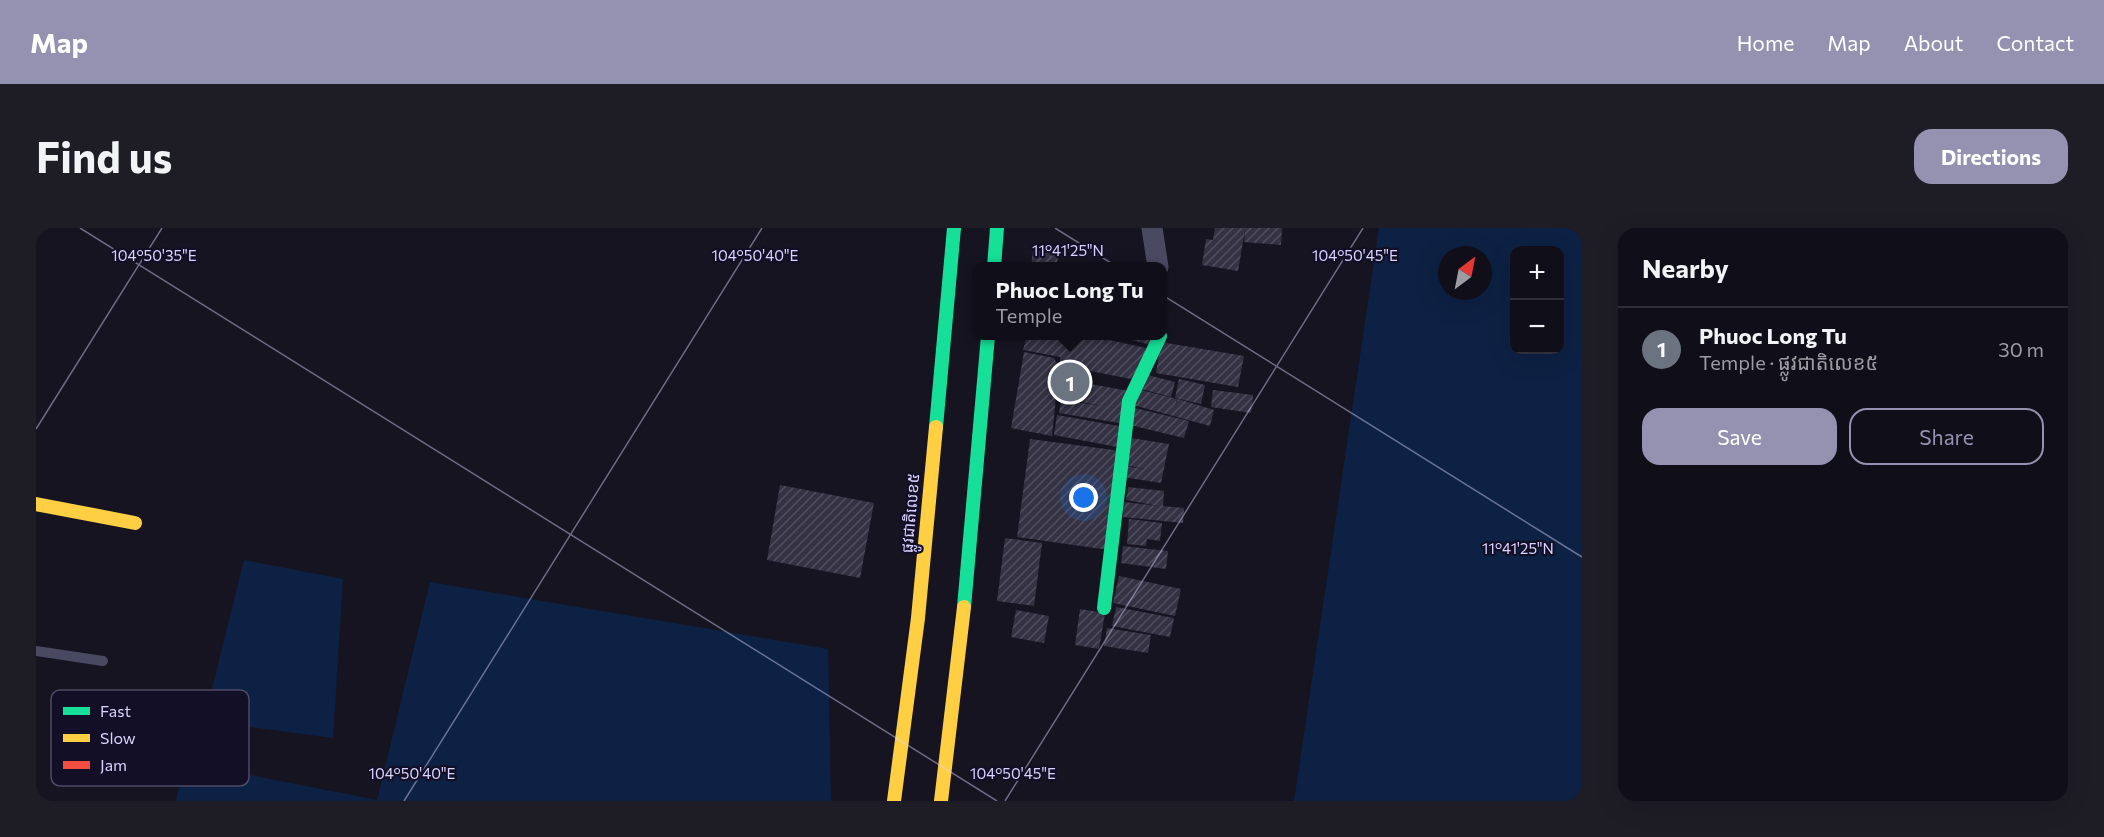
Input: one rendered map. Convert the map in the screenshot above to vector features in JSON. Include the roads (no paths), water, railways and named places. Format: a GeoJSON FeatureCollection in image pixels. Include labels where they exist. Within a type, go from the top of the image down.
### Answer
{"type":"FeatureCollection","features":[{"type":"Feature","properties":{"kind":"main road","name":"ផ្លូវជាតិលេខ៥"},"geometry":{"type":"LineString","coordinates":[[894,801],[918,618],[954,228]]}},
{"type":"Feature","properties":{"kind":"main road"},"geometry":{"type":"LineString","coordinates":[[994,262],[997,228]]}},
{"type":"Feature","properties":{"kind":"main road"},"geometry":{"type":"LineString","coordinates":[[941,801],[963,615],[988,340]]}},
{"type":"Feature","properties":{"kind":"main road"},"geometry":{"type":"LineString","coordinates":[[1104,608],[1129,401],[1134,385],[1154,354],[1159,340]]}},
{"type":"Feature","properties":{"kind":"main road"},"geometry":{"type":"LineString","coordinates":[[36,504],[135,523]]}},
{"type":"Feature","properties":{"kind":"street"},"geometry":{"type":"LineString","coordinates":[[1152,228],[1157,262]]}},
{"type":"Feature","properties":{"kind":"lane"},"geometry":{"type":"LineString","coordinates":[[36,651],[104,661]]}},
{"type":"Feature","properties":{"kind":"water"},"geometry":{"type":"Polygon","coordinates":[[[1379,228],[1582,228],[1582,801],[1294,801],[1379,228]]]}},
{"type":"Feature","properties":{"kind":"water"},"geometry":{"type":"Polygon","coordinates":[[[244,560],[343,579],[333,738],[249,727],[249,690],[212,690],[244,560]]]}},
{"type":"Feature","properties":{"kind":"water"},"geometry":{"type":"Polygon","coordinates":[[[430,582],[828,649],[831,801],[176,801],[179,786],[249,786],[249,775],[377,800],[430,582]]]}},
{"type":"Feature","properties":{"kind":"place","name":"Phuoc Long Tu"},"geometry":{"type":"Point","coordinates":[1070,382]}}]}
